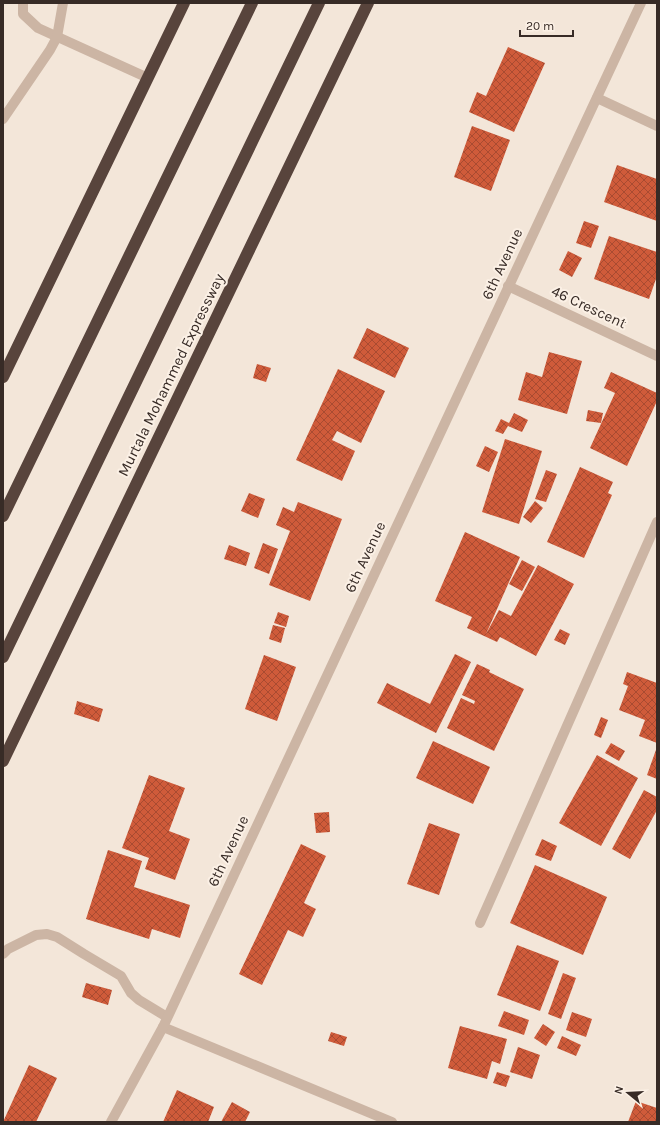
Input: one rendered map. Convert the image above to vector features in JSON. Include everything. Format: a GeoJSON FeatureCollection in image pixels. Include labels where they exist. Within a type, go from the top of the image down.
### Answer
{"type":"FeatureCollection","features":[{"type":"Feature","properties":{"kind":"highway"},"geometry":{"type":"LineString","coordinates":[[3,377],[184,3]]}},
{"type":"Feature","properties":{"kind":"highway"},"geometry":{"type":"LineString","coordinates":[[3,516],[252,3]]}},
{"type":"Feature","properties":{"kind":"highway","name":"Murtala Mohammed Expressway"},"geometry":{"type":"LineString","coordinates":[[3,657],[319,3]]}},
{"type":"Feature","properties":{"kind":"highway","name":"Murtala Mohammed Expressway"},"geometry":{"type":"LineString","coordinates":[[3,761],[368,3]]}},
{"type":"Feature","properties":{"kind":"street"},"geometry":{"type":"LineString","coordinates":[[23,3],[23,14],[38,28],[57,38],[148,78]]}},
{"type":"Feature","properties":{"kind":"street"},"geometry":{"type":"LineString","coordinates":[[3,119],[57,38],[63,3]]}},
{"type":"Feature","properties":{"kind":"street","name":"6th Avenue"},"geometry":{"type":"LineString","coordinates":[[111,1122],[167,1017],[641,3]]}},
{"type":"Feature","properties":{"kind":"street"},"geometry":{"type":"LineString","coordinates":[[597,98],[657,126]]}},
{"type":"Feature","properties":{"kind":"street","name":"46 Crescent"},"geometry":{"type":"LineString","coordinates":[[508,286],[657,356]]}},
{"type":"Feature","properties":{"kind":"street"},"geometry":{"type":"LineString","coordinates":[[480,923],[657,522]]}},
{"type":"Feature","properties":{"kind":"street"},"geometry":{"type":"LineString","coordinates":[[3,954],[8,949],[36,935],[47,934],[58,937],[121,976],[132,993],[139,1000],[167,1017]]}},
{"type":"Feature","properties":{"kind":"street"},"geometry":{"type":"LineString","coordinates":[[162,1027],[392,1122]]}},
{"type":"Feature","properties":{"kind":"building"},"geometry":{"type":"Polygon","coordinates":[[[508,47],[545,63],[514,132],[469,112],[477,92],[486,96],[508,47]]]}},
{"type":"Feature","properties":{"kind":"building"},"geometry":{"type":"Polygon","coordinates":[[[472,126],[510,140],[491,191],[454,177],[472,126]]]}},
{"type":"Feature","properties":{"kind":"building"},"geometry":{"type":"Polygon","coordinates":[[[617,165],[657,179],[657,221],[604,202],[617,165]]]}},
{"type":"Feature","properties":{"kind":"building"},"geometry":{"type":"Polygon","coordinates":[[[584,221],[599,226],[591,248],[576,243],[584,221]]]}},
{"type":"Feature","properties":{"kind":"building"},"geometry":{"type":"Polygon","coordinates":[[[609,236],[657,252],[657,276],[649,299],[594,279],[609,236]]]}},
{"type":"Feature","properties":{"kind":"building"},"geometry":{"type":"Polygon","coordinates":[[[568,251],[582,258],[572,277],[559,270],[568,251]]]}},
{"type":"Feature","properties":{"kind":"building"},"geometry":{"type":"Polygon","coordinates":[[[367,328],[409,348],[395,378],[353,358],[367,328]]]}},
{"type":"Feature","properties":{"kind":"building"},"geometry":{"type":"Polygon","coordinates":[[[549,352],[582,361],[567,414],[518,400],[526,372],[542,377],[549,352]]]}},
{"type":"Feature","properties":{"kind":"building"},"geometry":{"type":"Polygon","coordinates":[[[257,364],[271,368],[266,382],[253,378],[257,364]]]}},
{"type":"Feature","properties":{"kind":"building"},"geometry":{"type":"Polygon","coordinates":[[[338,369],[385,391],[361,443],[337,431],[332,440],[355,451],[342,481],[296,460],[338,369]]]}},
{"type":"Feature","properties":{"kind":"building"},"geometry":{"type":"Polygon","coordinates":[[[611,372],[657,393],[657,401],[627,466],[590,448],[615,393],[604,388],[611,372]]]}},
{"type":"Feature","properties":{"kind":"building"},"geometry":{"type":"Polygon","coordinates":[[[588,410],[603,413],[601,423],[586,421],[588,410]]]}},
{"type":"Feature","properties":{"kind":"building"},"geometry":{"type":"Polygon","coordinates":[[[514,413],[528,420],[522,432],[508,426],[503,434],[495,431],[501,419],[509,423],[514,413]]]}},
{"type":"Feature","properties":{"kind":"building"},"geometry":{"type":"Polygon","coordinates":[[[505,439],[542,451],[519,524],[482,512],[505,439]]]}},
{"type":"Feature","properties":{"kind":"building"},"geometry":{"type":"Polygon","coordinates":[[[485,446],[498,452],[489,472],[476,466],[485,446]]]}},
{"type":"Feature","properties":{"kind":"building"},"geometry":{"type":"Polygon","coordinates":[[[580,467],[613,482],[608,493],[612,495],[584,558],[547,542],[580,467]]]}},
{"type":"Feature","properties":{"kind":"building"},"geometry":{"type":"Polygon","coordinates":[[[546,470],[557,474],[546,502],[535,499],[546,470]]]}},
{"type":"Feature","properties":{"kind":"building"},"geometry":{"type":"Polygon","coordinates":[[[249,493],[265,499],[258,518],[241,511],[249,493]]]}},
{"type":"Feature","properties":{"kind":"building"},"geometry":{"type":"Polygon","coordinates":[[[535,501],[543,508],[531,523],[523,517],[535,501]]]}},
{"type":"Feature","properties":{"kind":"building"},"geometry":{"type":"Polygon","coordinates":[[[298,502],[342,519],[310,601],[269,585],[290,531],[276,525],[283,507],[294,512],[298,502]]]}},
{"type":"Feature","properties":{"kind":"building"},"geometry":{"type":"Polygon","coordinates":[[[465,532],[520,557],[486,634],[499,610],[511,616],[538,565],[574,584],[536,656],[500,637],[497,642],[467,628],[472,617],[435,601],[465,532]]]}},
{"type":"Feature","properties":{"kind":"building"},"geometry":{"type":"Polygon","coordinates":[[[263,543],[278,549],[269,574],[254,568],[263,543]]]}},
{"type":"Feature","properties":{"kind":"building"},"geometry":{"type":"Polygon","coordinates":[[[229,545],[250,553],[246,566],[224,559],[229,545]]]}},
{"type":"Feature","properties":{"kind":"building"},"geometry":{"type":"Polygon","coordinates":[[[522,560],[535,567],[522,591],[509,584],[522,560]]]}},
{"type":"Feature","properties":{"kind":"building"},"geometry":{"type":"Polygon","coordinates":[[[278,612],[289,616],[286,627],[274,623],[278,612]]]}},
{"type":"Feature","properties":{"kind":"building"},"geometry":{"type":"Polygon","coordinates":[[[273,625],[285,628],[281,643],[269,639],[273,625]]]}},
{"type":"Feature","properties":{"kind":"building"},"geometry":{"type":"Polygon","coordinates":[[[560,629],[570,634],[565,645],[554,640],[560,629]]]}},
{"type":"Feature","properties":{"kind":"building"},"geometry":{"type":"Polygon","coordinates":[[[455,654],[471,662],[436,733],[377,703],[387,683],[430,704],[455,654]]]}},
{"type":"Feature","properties":{"kind":"building"},"geometry":{"type":"Polygon","coordinates":[[[264,655],[296,667],[277,721],[245,709],[264,655]]]}},
{"type":"Feature","properties":{"kind":"building"},"geometry":{"type":"Polygon","coordinates":[[[477,664],[490,670],[489,672],[524,689],[494,751],[447,728],[461,698],[474,704],[475,701],[462,695],[477,664]]]}},
{"type":"Feature","properties":{"kind":"building"},"geometry":{"type":"Polygon","coordinates":[[[627,672],[657,683],[657,743],[639,736],[645,720],[619,710],[628,686],[623,684],[627,672]]]}},
{"type":"Feature","properties":{"kind":"building"},"geometry":{"type":"Polygon","coordinates":[[[77,701],[103,709],[99,722],[74,714],[77,701]]]}},
{"type":"Feature","properties":{"kind":"building"},"geometry":{"type":"Polygon","coordinates":[[[601,717],[608,720],[601,738],[594,735],[601,717]]]}},
{"type":"Feature","properties":{"kind":"building"},"geometry":{"type":"Polygon","coordinates":[[[433,741],[490,767],[473,804],[416,778],[433,741]]]}},
{"type":"Feature","properties":{"kind":"building"},"geometry":{"type":"Polygon","coordinates":[[[611,743],[625,751],[619,761],[605,753],[611,743]]]}},
{"type":"Feature","properties":{"kind":"building"},"geometry":{"type":"Polygon","coordinates":[[[657,747],[657,779],[647,775],[657,747]]]}},
{"type":"Feature","properties":{"kind":"building"},"geometry":{"type":"Polygon","coordinates":[[[597,755],[638,778],[601,846],[559,823],[597,755]]]}},
{"type":"Feature","properties":{"kind":"building"},"geometry":{"type":"Polygon","coordinates":[[[149,775],[185,788],[169,831],[190,839],[175,880],[145,869],[149,858],[122,848],[149,775]]]}},
{"type":"Feature","properties":{"kind":"building"},"geometry":{"type":"Polygon","coordinates":[[[644,790],[657,797],[657,810],[630,859],[612,849],[644,790]]]}},
{"type":"Feature","properties":{"kind":"building"},"geometry":{"type":"Polygon","coordinates":[[[329,812],[330,832],[316,833],[314,813],[329,812]]]}},
{"type":"Feature","properties":{"kind":"building"},"geometry":{"type":"Polygon","coordinates":[[[429,823],[460,834],[439,895],[407,884],[429,823]]]}},
{"type":"Feature","properties":{"kind":"building"},"geometry":{"type":"Polygon","coordinates":[[[542,839],[557,846],[551,861],[535,855],[542,839]]]}},
{"type":"Feature","properties":{"kind":"building"},"geometry":{"type":"Polygon","coordinates":[[[301,844],[326,856],[304,903],[316,909],[303,937],[288,930],[262,985],[239,974],[301,844]]]}},
{"type":"Feature","properties":{"kind":"building"},"geometry":{"type":"Polygon","coordinates":[[[108,850],[142,861],[134,887],[190,905],[180,938],[152,929],[149,939],[86,919],[108,850]]]}},
{"type":"Feature","properties":{"kind":"building"},"geometry":{"type":"Polygon","coordinates":[[[535,865],[607,897],[583,955],[510,923],[535,865]]]}},
{"type":"Feature","properties":{"kind":"building"},"geometry":{"type":"Polygon","coordinates":[[[517,945],[559,961],[540,1011],[497,995],[517,945]]]}},
{"type":"Feature","properties":{"kind":"building"},"geometry":{"type":"Polygon","coordinates":[[[563,973],[576,978],[561,1019],[548,1014],[563,973]]]}},
{"type":"Feature","properties":{"kind":"building"},"geometry":{"type":"Polygon","coordinates":[[[86,983],[112,990],[108,1005],[82,997],[86,983]]]}},
{"type":"Feature","properties":{"kind":"building"},"geometry":{"type":"Polygon","coordinates":[[[504,1011],[529,1020],[524,1035],[498,1026],[504,1011]]]}},
{"type":"Feature","properties":{"kind":"building"},"geometry":{"type":"Polygon","coordinates":[[[572,1012],[592,1019],[586,1037],[566,1030],[572,1012]]]}},
{"type":"Feature","properties":{"kind":"building"},"geometry":{"type":"Polygon","coordinates":[[[543,1024],[555,1032],[546,1046],[534,1038],[543,1024]]]}},
{"type":"Feature","properties":{"kind":"building"},"geometry":{"type":"Polygon","coordinates":[[[460,1026],[507,1039],[500,1064],[492,1061],[487,1079],[448,1068],[460,1026]]]}},
{"type":"Feature","properties":{"kind":"building"},"geometry":{"type":"Polygon","coordinates":[[[331,1032],[347,1037],[344,1046],[328,1041],[331,1032]]]}},
{"type":"Feature","properties":{"kind":"building"},"geometry":{"type":"Polygon","coordinates":[[[562,1036],[581,1045],[576,1056],[557,1048],[562,1036]]]}},
{"type":"Feature","properties":{"kind":"building"},"geometry":{"type":"Polygon","coordinates":[[[518,1047],[540,1055],[532,1079],[510,1072],[518,1047]]]}},
{"type":"Feature","properties":{"kind":"building"},"geometry":{"type":"Polygon","coordinates":[[[29,1065],[57,1078],[36,1122],[3,1122],[29,1065]]]}},
{"type":"Feature","properties":{"kind":"building"},"geometry":{"type":"Polygon","coordinates":[[[497,1072],[510,1076],[506,1087],[493,1083],[497,1072]]]}},
{"type":"Feature","properties":{"kind":"building"},"geometry":{"type":"Polygon","coordinates":[[[177,1090],[214,1107],[208,1122],[163,1122],[177,1090]]]}},
{"type":"Feature","properties":{"kind":"building"},"geometry":{"type":"Polygon","coordinates":[[[636,1101],[657,1108],[657,1122],[628,1122],[636,1101]]]}},
{"type":"Feature","properties":{"kind":"building"},"geometry":{"type":"Polygon","coordinates":[[[232,1102],[250,1112],[245,1122],[221,1122],[232,1102]]]}}]}
